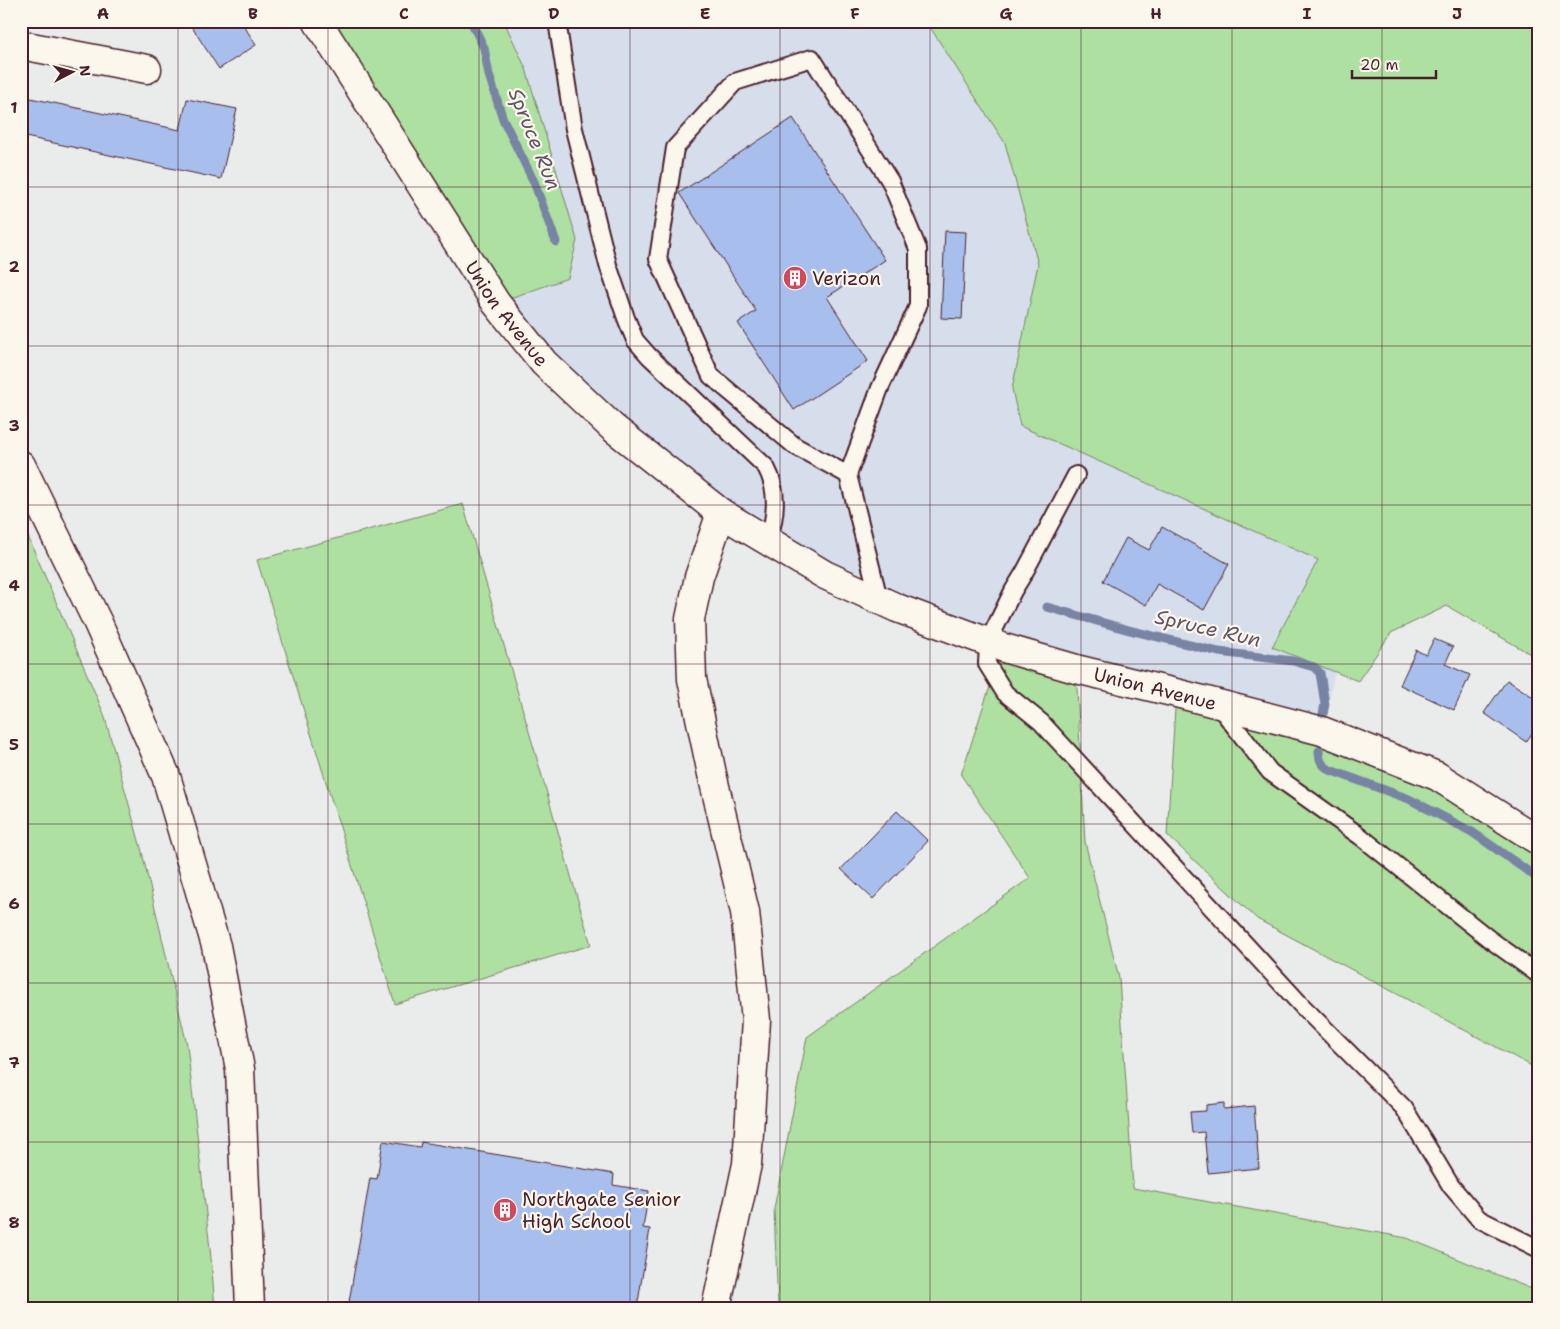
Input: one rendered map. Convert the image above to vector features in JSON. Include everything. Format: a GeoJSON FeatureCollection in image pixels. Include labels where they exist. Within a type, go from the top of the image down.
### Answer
{"type":"FeatureCollection","features":[{"type":"Feature","properties":{"kind":"street","name":"Union Avenue"},"geometry":{"type":"LineString","coordinates":[[317,21],[496,303],[544,363],[612,427],[721,513],[826,576],[896,608],[988,642],[1076,669],[1322,731],[1437,776],[1539,841]]}},
{"type":"Feature","properties":{"kind":"street"},"geometry":{"type":"LineString","coordinates":[[21,45],[147,69]]}},
{"type":"Feature","properties":{"kind":"street"},"geometry":{"type":"LineString","coordinates":[[21,465],[98,623],[166,776],[216,946],[240,1069],[250,1308]]}},
{"type":"Feature","properties":{"kind":"street"},"geometry":{"type":"LineString","coordinates":[[716,1308],[747,1164],[756,1020],[744,912],[692,679],[690,619],[699,577],[721,513]]}},
{"type":"Feature","properties":{"kind":"lane"},"geometry":{"type":"LineString","coordinates":[[557,21],[574,129],[608,265],[626,318],[635,340],[649,356],[766,467],[772,477],[775,498],[774,522],[768,541]]}},
{"type":"Feature","properties":{"kind":"lane"},"geometry":{"type":"LineString","coordinates":[[848,476],[796,446],[711,376],[658,259],[675,148],[735,82],[812,58],[890,180],[918,249],[918,306],[880,388],[848,476],[879,600]]}},
{"type":"Feature","properties":{"kind":"lane"},"geometry":{"type":"LineString","coordinates":[[1076,475],[1012,592],[988,642],[986,664],[1005,694],[1041,722],[1303,1007],[1404,1108],[1451,1186],[1479,1219],[1539,1249]]}},
{"type":"Feature","properties":{"kind":"lane"},"geometry":{"type":"LineString","coordinates":[[1217,704],[1270,772],[1360,836],[1488,938],[1539,975]]}},
{"type":"Feature","properties":{"kind":"shaded area"},"geometry":{"type":"Polygon","coordinates":[[[504,21],[926,21],[1005,143],[1038,264],[1012,389],[1020,426],[1318,560],[1272,647],[1335,672],[1322,731],[1004,648],[721,513],[496,303],[568,278],[526,69],[504,21]]]}},
{"type":"Feature","properties":{"kind":"green space"},"geometry":{"type":"Polygon","coordinates":[[[317,21],[504,21],[526,69],[577,240],[568,278],[496,303],[317,21]]]}},
{"type":"Feature","properties":{"kind":"green space"},"geometry":{"type":"Polygon","coordinates":[[[926,21],[1539,21],[1539,659],[1447,606],[1391,633],[1358,681],[1272,647],[1318,560],[1020,426],[1012,389],[1038,264],[1005,143],[926,21]]]}},
{"type":"Feature","properties":{"kind":"green space"},"geometry":{"type":"Polygon","coordinates":[[[463,504],[591,945],[395,1004],[257,560],[463,504]]]}},
{"type":"Feature","properties":{"kind":"green space"},"geometry":{"type":"Polygon","coordinates":[[[21,520],[104,714],[141,848],[187,1045],[215,1308],[21,1308],[21,520]]]}},
{"type":"Feature","properties":{"kind":"green space"},"geometry":{"type":"Polygon","coordinates":[[[1004,648],[1076,669],[1085,842],[1119,978],[1133,1188],[1407,1238],[1539,1292],[1539,1308],[778,1308],[774,1209],[807,1037],[1030,878],[961,775],[1004,648]]]}},
{"type":"Feature","properties":{"kind":"green space"},"geometry":{"type":"Polygon","coordinates":[[[1176,693],[1322,731],[1539,841],[1539,1070],[1257,919],[1167,835],[1176,693]]]}},
{"type":"Feature","properties":{"kind":"building"},"geometry":{"type":"Polygon","coordinates":[[[188,21],[241,21],[256,45],[219,69],[188,21]]]}},
{"type":"Feature","properties":{"kind":"building"},"geometry":{"type":"Polygon","coordinates":[[[21,96],[180,130],[187,99],[237,109],[221,179],[21,136],[21,96]]]}},
{"type":"Feature","properties":{"kind":"building","name":"Verizon"},"geometry":{"type":"Polygon","coordinates":[[[793,118],[885,260],[827,297],[868,361],[794,410],[738,323],[756,311],[679,193],[793,118]]]}},
{"type":"Feature","properties":{"kind":"building"},"geometry":{"type":"Polygon","coordinates":[[[945,231],[966,232],[962,319],[941,318],[945,231]]]}},
{"type":"Feature","properties":{"kind":"building"},"geometry":{"type":"Polygon","coordinates":[[[1162,527],[1229,564],[1204,610],[1157,584],[1146,605],[1103,581],[1126,538],[1149,550],[1162,527]]]}},
{"type":"Feature","properties":{"kind":"building"},"geometry":{"type":"Polygon","coordinates":[[[1434,639],[1453,647],[1445,664],[1470,675],[1454,710],[1400,685],[1416,650],[1426,655],[1434,639]]]}},
{"type":"Feature","properties":{"kind":"building"},"geometry":{"type":"Polygon","coordinates":[[[1507,680],[1539,701],[1539,723],[1526,742],[1484,713],[1507,680]]]}},
{"type":"Feature","properties":{"kind":"building"},"geometry":{"type":"Polygon","coordinates":[[[897,811],[928,841],[873,899],[841,869],[897,811]]]}},
{"type":"Feature","properties":{"kind":"building"},"geometry":{"type":"Polygon","coordinates":[[[1224,1103],[1224,1109],[1254,1106],[1259,1168],[1208,1173],[1204,1132],[1192,1133],[1190,1112],[1206,1111],[1206,1105],[1224,1103]]]}},
{"type":"Feature","properties":{"kind":"building","name":"Northgate Senior High School"},"geometry":{"type":"Polygon","coordinates":[[[383,1141],[420,1147],[421,1142],[614,1174],[613,1185],[649,1191],[643,1228],[650,1229],[637,1308],[348,1308],[370,1178],[377,1179],[383,1141]]]}},
{"type":"Feature","properties":{"kind":"waterway","name":"Spruce Run"},"geometry":{"type":"LineString","coordinates":[[471,21],[484,48],[489,75],[503,119],[534,182],[556,242]]}},
{"type":"Feature","properties":{"kind":"waterway","name":"Spruce Run"},"geometry":{"type":"LineString","coordinates":[[1047,607],[1219,652],[1293,661],[1314,667],[1320,673],[1325,704],[1323,714]]}},
{"type":"Feature","properties":{"kind":"waterway","name":"Spruce Run"},"geometry":{"type":"LineString","coordinates":[[1319,751],[1322,762],[1330,770],[1409,799],[1472,832],[1539,879]]}},
{"type":"Feature","properties":{"kind":"place","name":"Verizon"},"geometry":{"type":"Point","coordinates":[795,278]}},
{"type":"Feature","properties":{"kind":"place","name":"Northgate Senior High School"},"geometry":{"type":"Point","coordinates":[505,1210]}}]}
